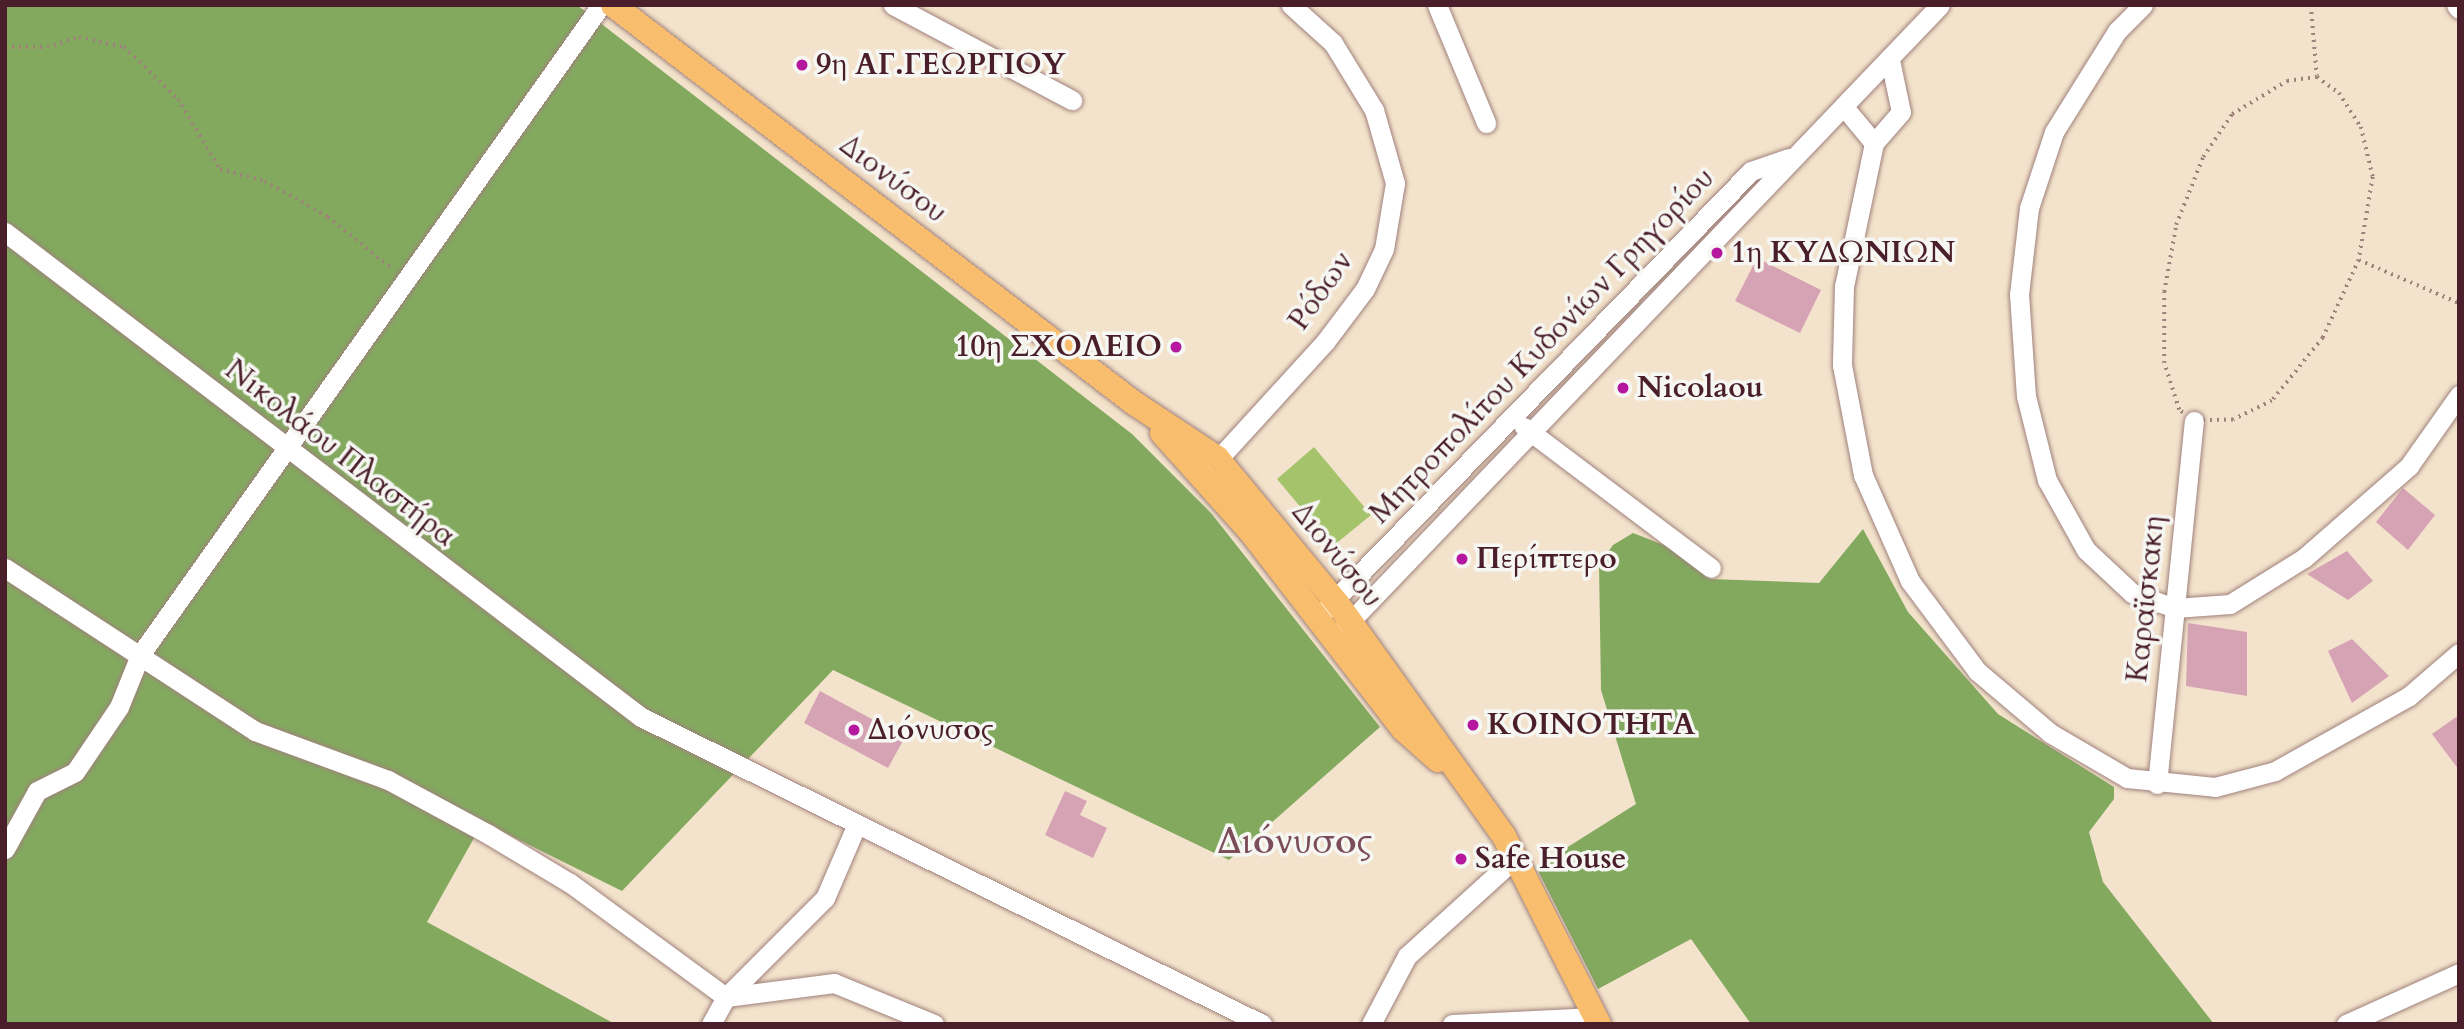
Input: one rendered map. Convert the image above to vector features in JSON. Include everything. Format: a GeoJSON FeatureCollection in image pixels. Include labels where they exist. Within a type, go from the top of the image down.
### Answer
{"type":"FeatureCollection","features":[{"type":"Feature","properties":{"kind":"main road","name":"Διονύσου"},"geometry":{"type":"LineString","coordinates":[[613,5],[1134,403],[1210,468],[1337,603],[1457,777],[1517,857],[1597,1020]]}},
{"type":"Feature","properties":{"kind":"main road","name":"Διονύσου"},"geometry":{"type":"LineString","coordinates":[[1210,468],[1324,629],[1403,729],[1457,777]]}},
{"type":"Feature","properties":{"kind":"street"},"geometry":{"type":"LineString","coordinates":[[5,849],[37,791],[72,774],[108,724],[140,655],[601,5]]}},
{"type":"Feature","properties":{"kind":"street"},"geometry":{"type":"LineString","coordinates":[[893,5],[1072,100]]}},
{"type":"Feature","properties":{"kind":"street","name":"Ρόδων"},"geometry":{"type":"LineString","coordinates":[[1210,468],[1325,342],[1365,289],[1384,249],[1395,183],[1374,110],[1334,43],[1291,5]]}},
{"type":"Feature","properties":{"kind":"street"},"geometry":{"type":"LineString","coordinates":[[1437,5],[1486,123]]}},
{"type":"Feature","properties":{"kind":"street","name":"Μητροπολίτου Κυδονίων Γρηγορίου"},"geometry":{"type":"LineString","coordinates":[[1324,629],[1352,623],[1532,435],[1789,158],[1844,107],[1940,5]]}},
{"type":"Feature","properties":{"kind":"street"},"geometry":{"type":"LineString","coordinates":[[2143,5],[2116,31],[2054,132],[2029,208],[2019,294],[2026,396],[2048,480],[2086,550],[2132,593],[2175,608],[2230,604],[2304,558],[2409,466],[2459,395]]}},
{"type":"Feature","properties":{"kind":"street"},"geometry":{"type":"LineString","coordinates":[[1889,60],[1901,112],[1874,143],[1844,286],[1842,365],[1868,487],[1910,581],[1977,671],[2050,733],[2127,778],[2157,784],[2215,786],[2275,771],[2409,696],[2459,653]]}},
{"type":"Feature","properties":{"kind":"street"},"geometry":{"type":"LineString","coordinates":[[1844,107],[1874,143]]}},
{"type":"Feature","properties":{"kind":"street","name":"Μητροπολίτου Κυδονίων Γρηγορίου"},"geometry":{"type":"LineString","coordinates":[[1324,629],[1337,603],[1751,171],[1789,158]]}},
{"type":"Feature","properties":{"kind":"street","name":"Νικολάου Πλαστήρα"},"geometry":{"type":"LineString","coordinates":[[5,232],[641,717],[856,826],[1262,1024]]}},
{"type":"Feature","properties":{"kind":"street"},"geometry":{"type":"LineString","coordinates":[[1514,418],[1532,435],[1710,568]]}},
{"type":"Feature","properties":{"kind":"street","name":"Καραϊσκακη"},"geometry":{"type":"LineString","coordinates":[[2157,784],[2194,421]]}},
{"type":"Feature","properties":{"kind":"street"},"geometry":{"type":"LineString","coordinates":[[5,568],[255,731],[388,780],[488,834],[570,883],[726,997],[834,983],[934,1024]]}},
{"type":"Feature","properties":{"kind":"street"},"geometry":{"type":"LineString","coordinates":[[711,1024],[726,997],[825,898],[856,826]]}},
{"type":"Feature","properties":{"kind":"street"},"geometry":{"type":"LineString","coordinates":[[1371,1024],[1407,956],[1517,857]]}},
{"type":"Feature","properties":{"kind":"street"},"geometry":{"type":"LineString","coordinates":[[2346,1024],[2385,1015],[2459,973]]}},
{"type":"Feature","properties":{"kind":"street"},"geometry":{"type":"LineString","coordinates":[[1452,1024],[1597,1020]]}},
{"type":"Feature","properties":{"kind":"path"},"geometry":{"type":"LineString","coordinates":[[2311,5],[2318,77]]}},
{"type":"Feature","properties":{"kind":"path"},"geometry":{"type":"LineString","coordinates":[[5,47],[47,47],[79,37],[124,47],[178,99],[220,169],[265,181],[328,217],[406,280]]}},
{"type":"Feature","properties":{"kind":"path"},"geometry":{"type":"LineString","coordinates":[[2318,77],[2339,93],[2361,127],[2373,177],[2359,260],[2323,338],[2272,401],[2233,419],[2194,421],[2179,410],[2164,363],[2164,292],[2176,225],[2203,157],[2232,114],[2287,82],[2318,77]]}},
{"type":"Feature","properties":{"kind":"path"},"geometry":{"type":"LineString","coordinates":[[2359,260],[2459,303]]}},
{"type":"Feature","properties":{"kind":"green space"},"geometry":{"type":"Polygon","coordinates":[[[5,5],[577,5],[1132,434],[1211,513],[1380,727],[1229,860],[833,670],[622,891],[483,822],[427,922],[615,1024],[5,1024],[5,5]]]}},
{"type":"Feature","properties":{"kind":"green space"},"geometry":{"type":"Polygon","coordinates":[[[1314,447],[1371,515],[1333,546],[1277,479],[1314,447]]]}},
{"type":"Feature","properties":{"kind":"green space"},"geometry":{"type":"Polygon","coordinates":[[[1863,529],[1908,612],[1998,714],[2114,787],[2114,799],[2089,832],[2103,882],[2214,1024],[1751,1024],[1691,939],[1598,989],[1536,867],[1636,804],[1601,690],[1599,564],[1613,545],[1633,533],[1674,549],[1711,579],[1819,583],[1863,529]]]}},
{"type":"Feature","properties":{"kind":"building"},"geometry":{"type":"Polygon","coordinates":[[[1757,258],[1821,290],[1800,333],[1735,301],[1757,258]]]}},
{"type":"Feature","properties":{"kind":"building"},"geometry":{"type":"Polygon","coordinates":[[[2403,488],[2435,515],[2408,550],[2376,522],[2403,488]]]}},
{"type":"Feature","properties":{"kind":"building"},"geometry":{"type":"Polygon","coordinates":[[[2347,551],[2373,581],[2348,600],[2307,574],[2347,551]]]}},
{"type":"Feature","properties":{"kind":"building"},"geometry":{"type":"Polygon","coordinates":[[[2188,623],[2247,632],[2247,696],[2186,686],[2188,623]]]}},
{"type":"Feature","properties":{"kind":"building"},"geometry":{"type":"Polygon","coordinates":[[[2352,639],[2389,676],[2352,703],[2328,651],[2352,639]]]}},
{"type":"Feature","properties":{"kind":"building","name":"Διόνυσος"},"geometry":{"type":"Polygon","coordinates":[[[820,691],[905,737],[888,768],[804,723],[820,691]]]}},
{"type":"Feature","properties":{"kind":"building"},"geometry":{"type":"Polygon","coordinates":[[[2459,715],[2459,770],[2432,734],[2459,715]]]}},
{"type":"Feature","properties":{"kind":"building"},"geometry":{"type":"Polygon","coordinates":[[[1065,791],[1087,801],[1080,815],[1107,828],[1093,858],[1045,835],[1065,791]]]}},
{"type":"Feature","properties":{"kind":"place","name":"9η ΑΓ.ΓΕΩΡΓΙΟΥ"},"geometry":{"type":"Point","coordinates":[802,65]}},
{"type":"Feature","properties":{"kind":"place","name":"1η ΚΥΔΩΝΙΩΝ"},"geometry":{"type":"Point","coordinates":[1717,253]}},
{"type":"Feature","properties":{"kind":"place","name":"10η ΣΧΟΛΕΙΟ"},"geometry":{"type":"Point","coordinates":[1176,347]}},
{"type":"Feature","properties":{"kind":"place","name":"Nicolaou"},"geometry":{"type":"Point","coordinates":[1623,388]}},
{"type":"Feature","properties":{"kind":"place","name":"Περίπτερο"},"geometry":{"type":"Point","coordinates":[1462,559]}},
{"type":"Feature","properties":{"kind":"place","name":"ΚΟΙΝΟΤΗΤΑ"},"geometry":{"type":"Point","coordinates":[1473,725]}},
{"type":"Feature","properties":{"kind":"place","name":"Διόνυσος"},"geometry":{"type":"Point","coordinates":[854,730]}},
{"type":"Feature","properties":{"kind":"place","name":"Safe House"},"geometry":{"type":"Point","coordinates":[1461,859]}},
{"type":"Feature","properties":{"kind":"district","name":"Διόνυσος"},"geometry":{"type":"Point","coordinates":[1295,841]}}]}
